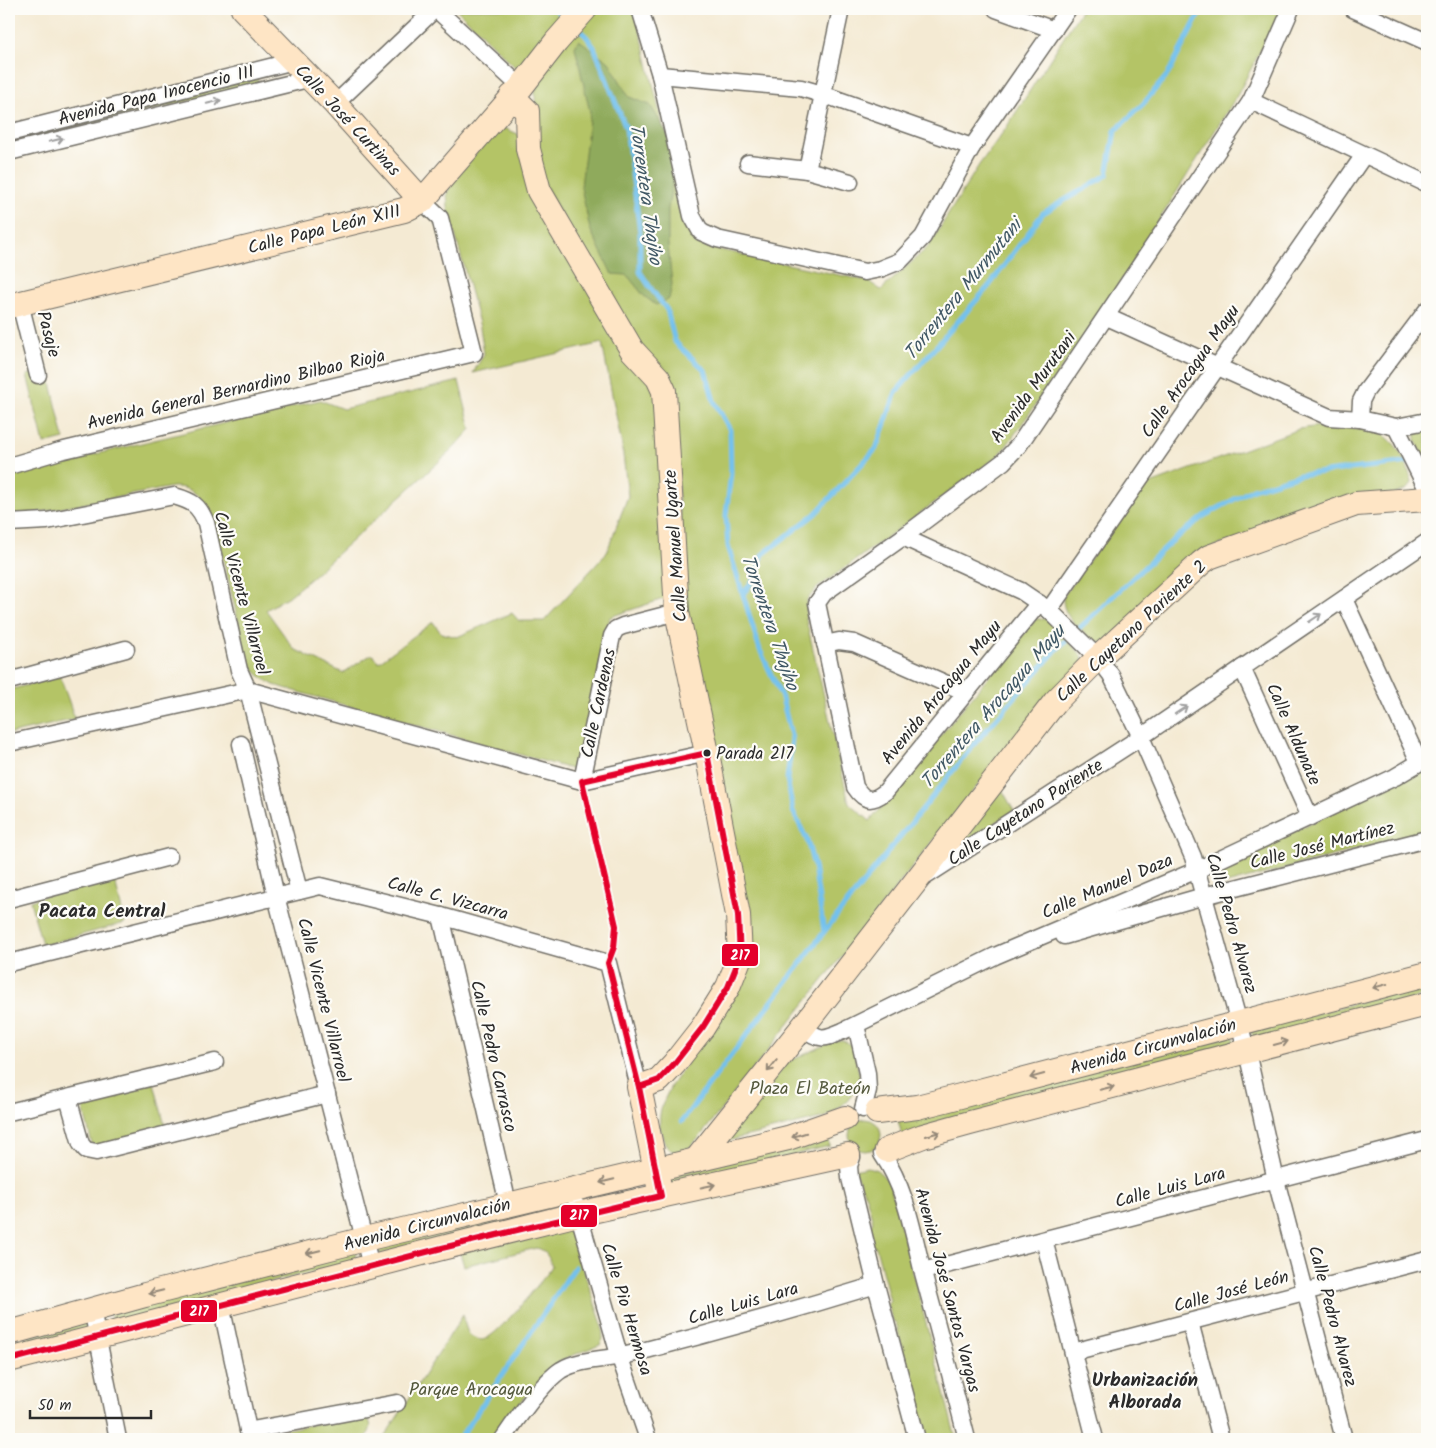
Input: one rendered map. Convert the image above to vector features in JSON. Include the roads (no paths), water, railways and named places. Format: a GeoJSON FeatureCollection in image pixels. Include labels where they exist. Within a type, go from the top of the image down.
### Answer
{"type":"FeatureCollection","features":[{"type":"Feature","properties":{"kind":"street","name":"Calle José Curtinas"},"geometry":{"type":"LineString","coordinates":[[243,9],[312,78],[422,201],[440,218],[474,353]]}},
{"type":"Feature","properties":{"kind":"street","name":"Calle Manuel Ugarte"},"geometry":{"type":"LineString","coordinates":[[435,9],[516,91],[528,111],[528,149],[539,191],[632,350],[658,378],[664,391],[677,612],[708,753],[738,915],[740,957],[728,987],[703,1027],[659,1080],[639,1087]]}},
{"type":"Feature","properties":{"kind":"street"},"geometry":{"type":"LineString","coordinates":[[336,104],[435,9]]}},
{"type":"Feature","properties":{"kind":"street"},"geometry":{"type":"LineString","coordinates":[[640,9],[660,75],[692,216],[701,232],[717,240],[865,272],[880,269],[900,261],[923,237],[972,147],[1068,9]]}},
{"type":"Feature","properties":{"kind":"street"},"geometry":{"type":"LineString","coordinates":[[806,170],[841,9]]}},
{"type":"Feature","properties":{"kind":"street"},"geometry":{"type":"LineString","coordinates":[[996,9],[1054,30]]}},
{"type":"Feature","properties":{"kind":"street","name":"Avenida Murutani"},"geometry":{"type":"LineString","coordinates":[[869,800],[861,796],[855,787],[817,603],[824,593],[1003,462],[1019,445],[1251,101],[1290,9]]}},
{"type":"Feature","properties":{"kind":"street"},"geometry":{"type":"LineString","coordinates":[[1352,9],[1427,42]]}},
{"type":"Feature","properties":{"kind":"street","name":"Calle Papa León XIII"},"geometry":{"type":"LineString","coordinates":[[14,305],[404,210],[422,201],[582,13]]}},
{"type":"Feature","properties":{"kind":"street","name":"Avenida Papa Inocencio III"},"geometry":{"type":"LineString","coordinates":[[9,133],[294,61]]}},
{"type":"Feature","properties":{"kind":"street"},"geometry":{"type":"LineString","coordinates":[[660,75],[801,88],[972,147]]}},
{"type":"Feature","properties":{"kind":"street","name":"Avenida Papa Inocencio III"},"geometry":{"type":"LineString","coordinates":[[9,152],[312,78]]}},
{"type":"Feature","properties":{"kind":"street"},"geometry":{"type":"LineString","coordinates":[[1251,101],[1427,184]]}},
{"type":"Feature","properties":{"kind":"street","name":"Calle Arocagua Mayu"},"geometry":{"type":"LineString","coordinates":[[1044,607],[1217,366],[1364,155]]}},
{"type":"Feature","properties":{"kind":"street"},"geometry":{"type":"LineString","coordinates":[[748,163],[806,170],[850,182]]}},
{"type":"Feature","properties":{"kind":"street","name":"Pasaje"},"geometry":{"type":"LineString","coordinates":[[14,305],[38,375]]}},
{"type":"Feature","properties":{"kind":"street"},"geometry":{"type":"LineString","coordinates":[[1360,419],[1361,401],[1366,391],[1427,310]]}},
{"type":"Feature","properties":{"kind":"street"},"geometry":{"type":"LineString","coordinates":[[1107,317],[1329,417],[1360,419],[1396,427],[1427,421]]}},
{"type":"Feature","properties":{"kind":"street","name":"Avenida General Bernardino Bilbao Rioja"},"geometry":{"type":"LineString","coordinates":[[9,466],[60,451],[474,353]]}},
{"type":"Feature","properties":{"kind":"street"},"geometry":{"type":"LineString","coordinates":[[1396,427],[1427,489]]}},
{"type":"Feature","properties":{"kind":"street","name":"Calle Vicente Villarroel"},"geometry":{"type":"LineString","coordinates":[[9,523],[47,521],[174,496],[187,500],[201,510],[206,522],[239,670],[248,690],[299,891]]}},
{"type":"Feature","properties":{"kind":"street","name":"Calle Cayetano Pariente 2"},"geometry":{"type":"LineString","coordinates":[[913,884],[1055,702],[1098,658],[1209,557],[1356,504],[1427,500]]}},
{"type":"Feature","properties":{"kind":"street","name":"Calle Pedro Alvarez"},"geometry":{"type":"LineString","coordinates":[[903,537],[1021,591],[1044,607],[1074,634],[1098,658],[1111,675],[1193,857],[1197,870],[1247,1052],[1276,1180],[1344,1439]]}},
{"type":"Feature","properties":{"kind":"street","name":"Calle Cayetano Pariente"},"geometry":{"type":"LineString","coordinates":[[696,1160],[802,1028],[913,884],[1140,737],[1427,542]]}},
{"type":"Feature","properties":{"kind":"street"},"geometry":{"type":"LineString","coordinates":[[1344,599],[1423,760]]}},
{"type":"Feature","properties":{"kind":"street","name":"Avenida Arocagua Mayu"},"geometry":{"type":"LineString","coordinates":[[869,800],[877,798],[885,792],[965,692],[1044,607]]}},
{"type":"Feature","properties":{"kind":"street","name":"Calle Cardenas"},"geometry":{"type":"LineString","coordinates":[[582,781],[612,636],[616,629],[623,626],[677,612]]}},
{"type":"Feature","properties":{"kind":"street"},"geometry":{"type":"LineString","coordinates":[[825,644],[839,642],[854,643],[965,692]]}},
{"type":"Feature","properties":{"kind":"street"},"geometry":{"type":"LineString","coordinates":[[9,681],[126,649]]}},
{"type":"Feature","properties":{"kind":"street","name":"Calle Aldunate"},"geometry":{"type":"LineString","coordinates":[[1242,668],[1310,817]]}},
{"type":"Feature","properties":{"kind":"street"},"geometry":{"type":"LineString","coordinates":[[9,742],[248,690],[582,781],[708,753]]}},
{"type":"Feature","properties":{"kind":"street","name":"Calle Vicente Villarroel"},"geometry":{"type":"LineString","coordinates":[[240,744],[276,896],[371,1266]]}},
{"type":"Feature","properties":{"kind":"street","name":"Calle Manuel Daza"},"geometry":{"type":"LineString","coordinates":[[802,1028],[818,1038],[828,1037],[856,1026],[995,956],[1197,870],[1395,777],[1423,760]]}},
{"type":"Feature","properties":{"kind":"street","name":"Calle José Martínez"},"geometry":{"type":"LineString","coordinates":[[995,956],[1204,896],[1427,839]]}},
{"type":"Feature","properties":{"kind":"street"},"geometry":{"type":"LineString","coordinates":[[9,899],[168,857]]}},
{"type":"Feature","properties":{"kind":"street","name":"Calle C. Vizcarra"},"geometry":{"type":"LineString","coordinates":[[9,963],[320,886],[441,916],[608,963],[639,1087]]}},
{"type":"Feature","properties":{"kind":"street","name":"Calle Pedro Carrasco"},"geometry":{"type":"LineString","coordinates":[[441,916],[508,1204]]}},
{"type":"Feature","properties":{"kind":"street","name":"Avenida Circunvalación"},"geometry":{"type":"LineString","coordinates":[[9,1333],[365,1239],[788,1138],[862,1113],[927,1104],[1427,974]]}},
{"type":"Feature","properties":{"kind":"street","name":"Avenida Circunvalación"},"geometry":{"type":"LineString","coordinates":[[885,1152],[923,1136],[970,1123],[1427,1004]]}},
{"type":"Feature","properties":{"kind":"street"},"geometry":{"type":"LineString","coordinates":[[856,1026],[867,1073],[868,1090],[862,1113],[841,1126],[839,1135],[842,1148],[850,1156],[868,1161],[885,1152],[891,1140],[891,1131],[888,1122],[862,1113]]}},
{"type":"Feature","properties":{"kind":"street"},"geometry":{"type":"LineString","coordinates":[[9,1112],[215,1062]]}},
{"type":"Feature","properties":{"kind":"street"},"geometry":{"type":"LineString","coordinates":[[639,1087],[660,1196]]}},
{"type":"Feature","properties":{"kind":"street"},"geometry":{"type":"LineString","coordinates":[[68,1098],[81,1144],[86,1150],[96,1152],[327,1094]]}},
{"type":"Feature","properties":{"kind":"street","name":"Calle Luis Lara"},"geometry":{"type":"LineString","coordinates":[[923,1271],[1427,1140]]}},
{"type":"Feature","properties":{"kind":"street","name":"Avenida José Santos Vargas"},"geometry":{"type":"LineString","coordinates":[[885,1152],[896,1178],[911,1224],[967,1439]]}},
{"type":"Feature","properties":{"kind":"street"},"geometry":{"type":"LineString","coordinates":[[850,1156],[850,1178],[917,1439]]}},
{"type":"Feature","properties":{"kind":"street","name":"Avenida Circunvalación"},"geometry":{"type":"LineString","coordinates":[[9,1360],[578,1214],[850,1156]]}},
{"type":"Feature","properties":{"kind":"street","name":"Calle Pio Hermosa"},"geometry":{"type":"LineString","coordinates":[[571,1189],[620,1358],[648,1439]]}},
{"type":"Feature","properties":{"kind":"street"},"geometry":{"type":"LineString","coordinates":[[1044,1240],[1095,1439]]}},
{"type":"Feature","properties":{"kind":"street","name":"Calle José León"},"geometry":{"type":"LineString","coordinates":[[1073,1352],[1306,1292],[1426,1264]]}},
{"type":"Feature","properties":{"kind":"street","name":"Calle Luis Lara"},"geometry":{"type":"LineString","coordinates":[[504,1438],[549,1380],[561,1370],[576,1364],[620,1358],[764,1319],[876,1285]]}},
{"type":"Feature","properties":{"kind":"street"},"geometry":{"type":"LineString","coordinates":[[222,1305],[249,1435],[397,1403]]}},
{"type":"Feature","properties":{"kind":"street"},"geometry":{"type":"LineString","coordinates":[[92,1310],[118,1439]]}},
{"type":"Feature","properties":{"kind":"street"},"geometry":{"type":"LineString","coordinates":[[1190,1322],[1221,1439]]}},
{"type":"Feature","properties":{"kind":"waterway","name":"Torrentera Thajho"},"geometry":{"type":"LineString","coordinates":[[555,9],[568,20]]}},
{"type":"Feature","properties":{"kind":"waterway","name":"Torrentera Murmutani"},"geometry":{"type":"LineString","coordinates":[[743,594],[757,575],[762,555],[815,514],[876,449],[896,392],[989,286],[1043,213],[1107,175],[1115,131],[1144,103],[1168,74],[1202,9]]}},
{"type":"Feature","properties":{"kind":"waterway","name":"Torrentera Thajho"},"geometry":{"type":"LineString","coordinates":[[576,27],[594,47],[626,129],[640,232],[640,272],[667,310],[675,342],[705,370],[714,401],[730,430],[731,473],[726,515],[728,546],[760,650],[782,698],[792,739],[787,779],[793,811],[807,840],[814,866],[824,932]]}},
{"type":"Feature","properties":{"kind":"waterway","name":"Torrentera Arocagua Mayu"},"geometry":{"type":"LineString","coordinates":[[682,1121],[824,932],[976,742],[1056,650],[1170,543],[1204,516],[1253,489],[1299,475],[1427,460]]}},
{"type":"Feature","properties":{"kind":"waterway","name":"Torrentera Arocagua Mayu"},"geometry":{"type":"LineString","coordinates":[[459,1439],[575,1267]]}},
{"type":"Feature","properties":{"kind":"place","name":"Parada 217"},"geometry":{"type":"Point","coordinates":[707,753]}},
{"type":"Feature","properties":{"kind":"district","name":"Pacata Central"},"geometry":{"type":"Point","coordinates":[102,910]}},
{"type":"Feature","properties":{"kind":"district","name":"Urbanización Alborada"},"geometry":{"type":"Point","coordinates":[1145,1390]}},
{"type":"Feature","properties":{"kind":"park label","name":"Plaza El Bateón"},"geometry":{"type":"Point","coordinates":[810,1088]}},
{"type":"Feature","properties":{"kind":"park label","name":"Parque Arocagua"},"geometry":{"type":"Point","coordinates":[471,1389]}}]}
